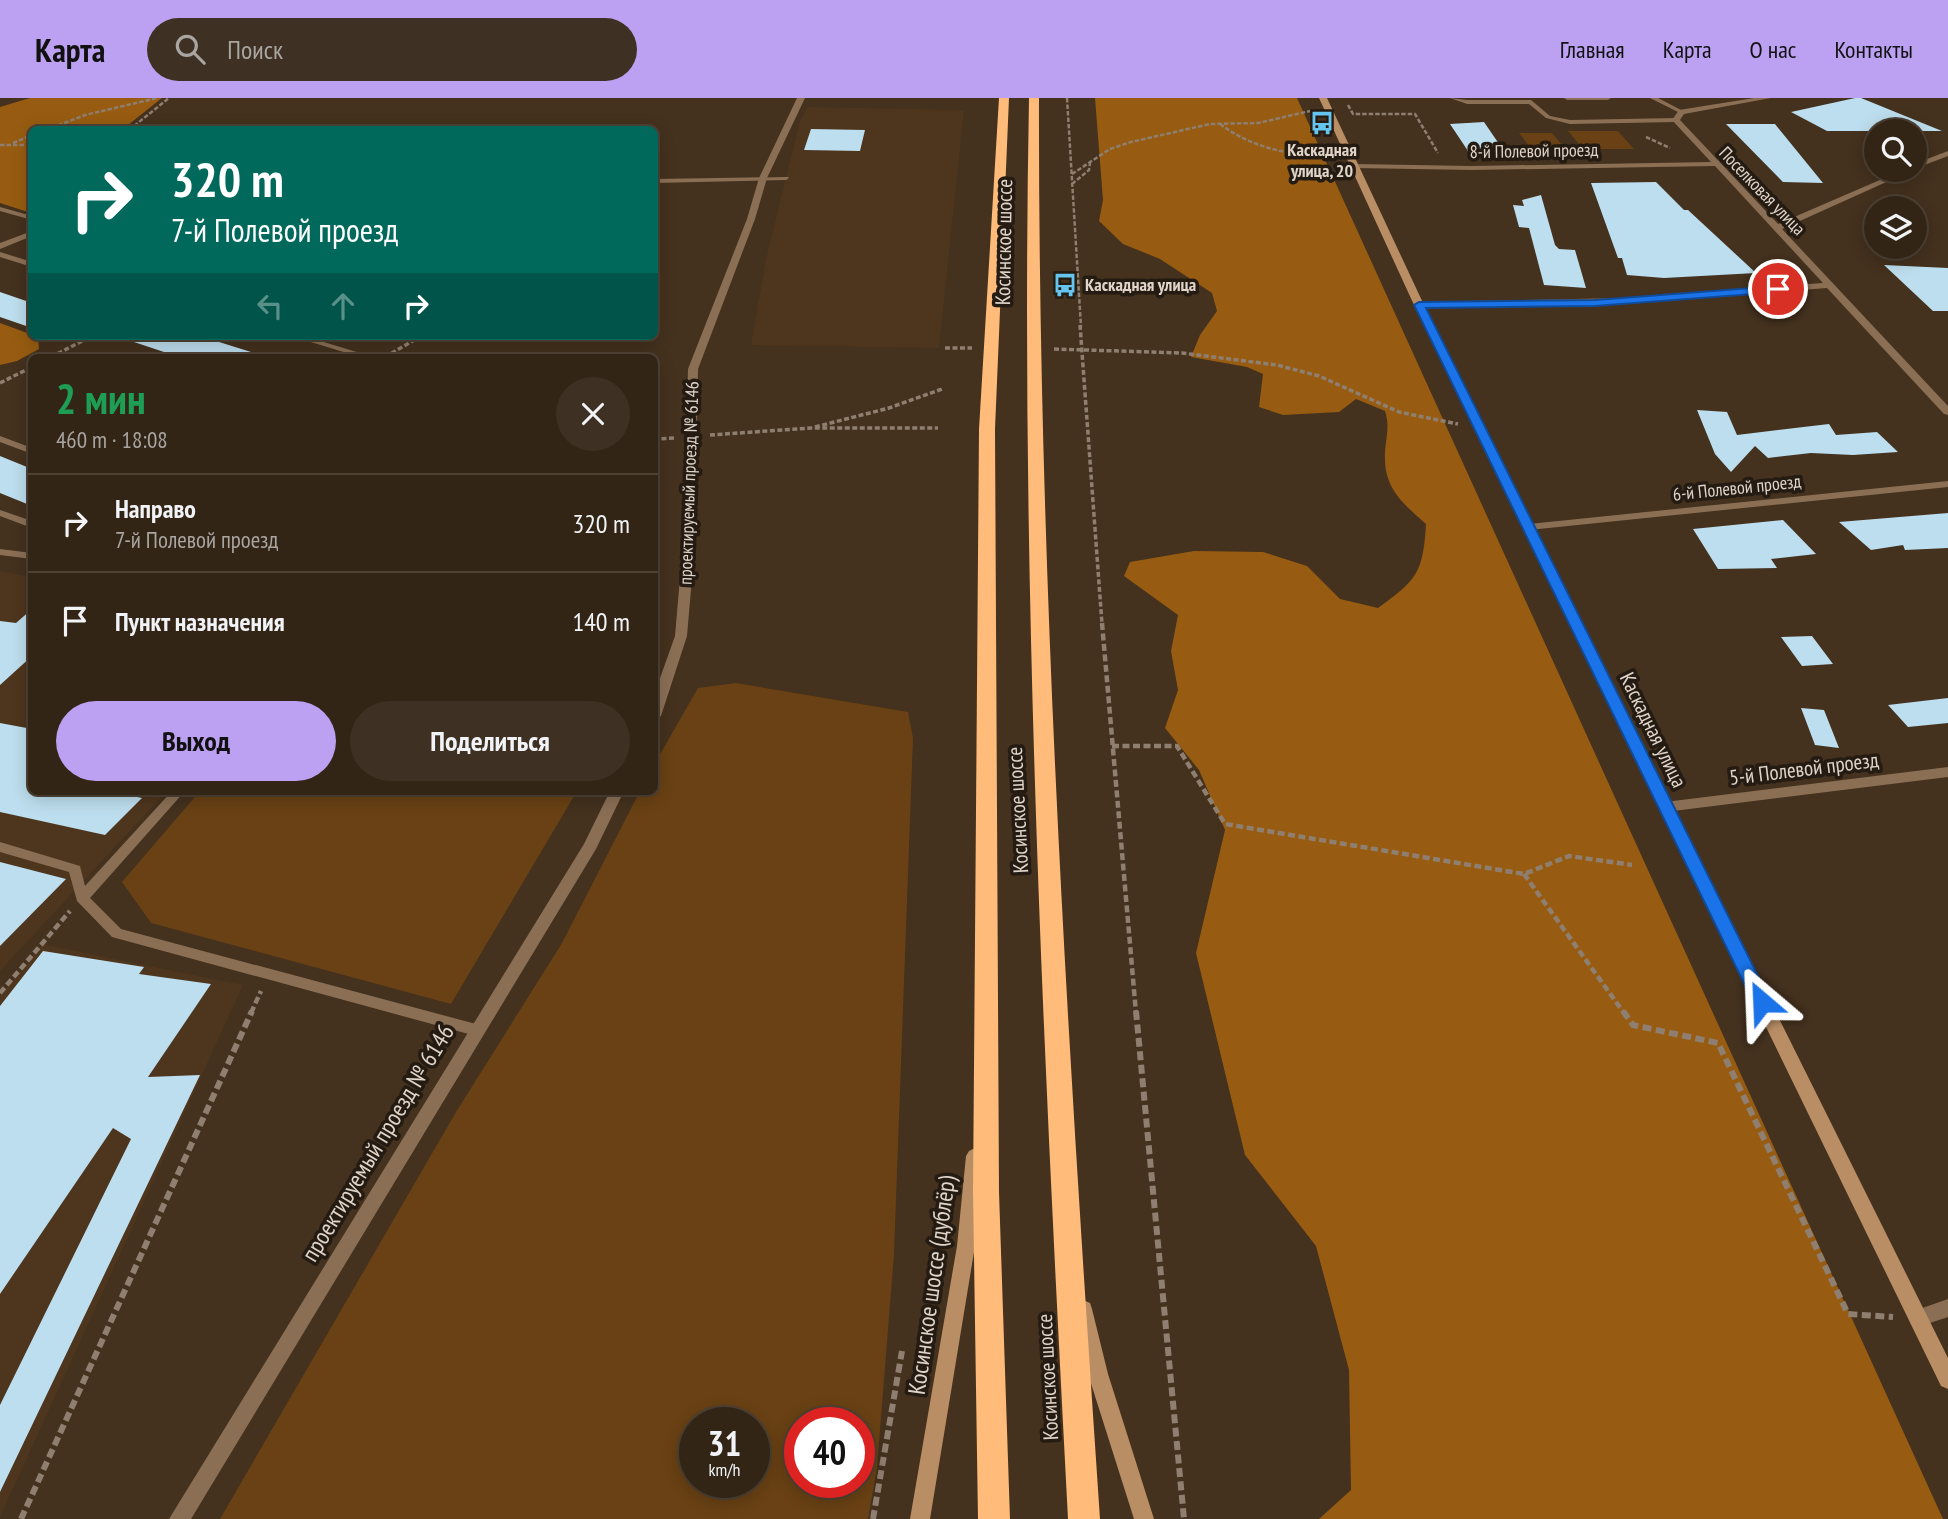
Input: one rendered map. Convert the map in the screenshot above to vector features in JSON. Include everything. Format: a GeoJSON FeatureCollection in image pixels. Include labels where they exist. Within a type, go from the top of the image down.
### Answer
{"type":"FeatureCollection","features":[{"type":"Feature","properties":{"kind":"highway","name":"Косинское шоссе"},"geometry":{"type":"LineString","coordinates":[[994,1519],[988,1354],[985,1057],[987,429],[1004,98]]}},
{"type":"Feature","properties":{"kind":"highway","name":"Косинское шоссе"},"geometry":{"type":"LineString","coordinates":[[1034,98],[1030,284],[1039,653],[1084,1519]]}},
{"type":"Feature","properties":{"kind":"street","name":"проектируемый проезд № 6146"},"geometry":{"type":"LineString","coordinates":[[658,703],[681,636],[689,543],[693,369],[751,219],[763,178],[801,98]]}},
{"type":"Feature","properties":{"kind":"street"},"geometry":{"type":"LineString","coordinates":[[1679,116],[1767,98]]}},
{"type":"Feature","properties":{"kind":"street","name":"Каскадная улица"},"geometry":{"type":"LineString","coordinates":[[1321,104],[1355,166],[1419,305],[1948,1379]]}},
{"type":"Feature","properties":{"kind":"street","name":"Поселковая улица"},"geometry":{"type":"LineString","coordinates":[[1679,116],[1710,164],[1776,228],[1948,412]]}},
{"type":"Feature","properties":{"kind":"street"},"geometry":{"type":"LineString","coordinates":[[1927,162],[1948,153]]}},
{"type":"Feature","properties":{"kind":"street","name":"8-й Полевой проезд"},"geometry":{"type":"LineString","coordinates":[[1355,166],[1447,168],[1710,164]]}},
{"type":"Feature","properties":{"kind":"street"},"geometry":{"type":"LineString","coordinates":[[1776,228],[1881,182]]}},
{"type":"Feature","properties":{"kind":"street"},"geometry":{"type":"LineString","coordinates":[[0,246],[28,235]]}},
{"type":"Feature","properties":{"kind":"street"},"geometry":{"type":"LineString","coordinates":[[1419,305],[1621,302],[1830,285]]}},
{"type":"Feature","properties":{"kind":"street","name":"6-й Полевой проезд"},"geometry":{"type":"LineString","coordinates":[[1529,527],[1948,484]]}},
{"type":"Feature","properties":{"kind":"street","name":"5-й Полевой проезд"},"geometry":{"type":"LineString","coordinates":[[1665,807],[1948,772]]}},
{"type":"Feature","properties":{"kind":"street","name":"проектируемый проезд № 6146"},"geometry":{"type":"LineString","coordinates":[[179,1519],[590,845],[615,795]]}},
{"type":"Feature","properties":{"kind":"street","name":"Косинское шоссе (дублёр)"},"geometry":{"type":"LineString","coordinates":[[920,1519],[966,1246],[985,1057]]}},
{"type":"Feature","properties":{"kind":"street"},"geometry":{"type":"LineString","coordinates":[[1068,1239],[1098,1374],[1144,1519]]}},
{"type":"Feature","properties":{"kind":"street"},"geometry":{"type":"LineString","coordinates":[[1918,1318],[1948,1308]]}},
{"type":"Feature","properties":{"kind":"lane"},"geometry":{"type":"LineString","coordinates":[[1452,98],[1467,102],[1531,102],[1548,117],[1558,120],[1615,122],[1679,116]]}},
{"type":"Feature","properties":{"kind":"lane"},"geometry":{"type":"LineString","coordinates":[[1567,98],[1608,98]]}},
{"type":"Feature","properties":{"kind":"lane"},"geometry":{"type":"LineString","coordinates":[[1653,98],[1672,108],[1679,116]]}},
{"type":"Feature","properties":{"kind":"lane"},"geometry":{"type":"LineString","coordinates":[[1672,108],[1679,98]]}},
{"type":"Feature","properties":{"kind":"lane"},"geometry":{"type":"LineString","coordinates":[[658,181],[786,178]]}},
{"type":"Feature","properties":{"kind":"lane"},"geometry":{"type":"LineString","coordinates":[[0,209],[28,217]]}},
{"type":"Feature","properties":{"kind":"lane"},"geometry":{"type":"LineString","coordinates":[[0,254],[28,264]]}},
{"type":"Feature","properties":{"kind":"lane"},"geometry":{"type":"LineString","coordinates":[[309,340],[358,354]]}},
{"type":"Feature","properties":{"kind":"lane"},"geometry":{"type":"LineString","coordinates":[[0,439],[28,450]]}},
{"type":"Feature","properties":{"kind":"lane"},"geometry":{"type":"LineString","coordinates":[[0,513],[28,524]]}},
{"type":"Feature","properties":{"kind":"lane"},"geometry":{"type":"LineString","coordinates":[[0,552],[28,556]]}},
{"type":"Feature","properties":{"kind":"lane"},"geometry":{"type":"LineString","coordinates":[[82,898],[175,795]]}},
{"type":"Feature","properties":{"kind":"lane"},"geometry":{"type":"LineString","coordinates":[[0,847],[75,869],[82,898],[117,933],[476,1030]]}},
{"type":"Feature","properties":{"kind":"path"},"geometry":{"type":"LineString","coordinates":[[56,126],[85,115],[157,98]]}},
{"type":"Feature","properties":{"kind":"path"},"geometry":{"type":"LineString","coordinates":[[134,126],[169,98]]}},
{"type":"Feature","properties":{"kind":"path"},"geometry":{"type":"LineString","coordinates":[[1067,98],[1080,349],[1112,746],[1184,1519]]}},
{"type":"Feature","properties":{"kind":"path"},"geometry":{"type":"LineString","coordinates":[[1345,98],[1353,114],[1415,114],[1447,168]]}},
{"type":"Feature","properties":{"kind":"path"},"geometry":{"type":"LineString","coordinates":[[1071,175],[1110,149],[1131,142],[1178,130],[1219,124],[1258,124],[1321,104]]}},
{"type":"Feature","properties":{"kind":"path"},"geometry":{"type":"LineString","coordinates":[[1615,122],[1710,164]]}},
{"type":"Feature","properties":{"kind":"path"},"geometry":{"type":"LineString","coordinates":[[1219,124],[1234,137],[1260,145],[1301,156],[1339,158]]}},
{"type":"Feature","properties":{"kind":"path"},"geometry":{"type":"LineString","coordinates":[[12,144],[28,137]]}},
{"type":"Feature","properties":{"kind":"path"},"geometry":{"type":"LineString","coordinates":[[0,145],[28,145]]}},
{"type":"Feature","properties":{"kind":"path"},"geometry":{"type":"LineString","coordinates":[[1072,185],[1090,170],[1090,162]]}},
{"type":"Feature","properties":{"kind":"path"},"geometry":{"type":"LineString","coordinates":[[57,354],[84,340]]}},
{"type":"Feature","properties":{"kind":"path"},"geometry":{"type":"LineString","coordinates":[[390,354],[414,340]]}},
{"type":"Feature","properties":{"kind":"path"},"geometry":{"type":"LineString","coordinates":[[1080,349],[1173,352],[1307,372],[1338,383],[1404,414],[1481,429]]}},
{"type":"Feature","properties":{"kind":"path"},"geometry":{"type":"LineString","coordinates":[[0,383],[28,369]]}},
{"type":"Feature","properties":{"kind":"path"},"geometry":{"type":"LineString","coordinates":[[811,428],[889,408],[942,389]]}},
{"type":"Feature","properties":{"kind":"path"},"geometry":{"type":"LineString","coordinates":[[702,436],[811,428],[938,428]]}},
{"type":"Feature","properties":{"kind":"path"},"geometry":{"type":"LineString","coordinates":[[658,439],[676,438]]}},
{"type":"Feature","properties":{"kind":"path"},"geometry":{"type":"LineString","coordinates":[[1112,746],[1177,746],[1225,824],[1524,874],[1569,856],[1632,865]]}},
{"type":"Feature","properties":{"kind":"path"},"geometry":{"type":"LineString","coordinates":[[1524,874],[1633,1025],[1718,1043],[1847,1314],[1918,1318]]}},
{"type":"Feature","properties":{"kind":"path"},"geometry":{"type":"LineString","coordinates":[[0,993],[82,898]]}},
{"type":"Feature","properties":{"kind":"path"},"geometry":{"type":"LineString","coordinates":[[21,1519],[268,974]]}},
{"type":"Feature","properties":{"kind":"path"},"geometry":{"type":"LineString","coordinates":[[873,1519],[902,1351]]}},
{"type":"Feature","properties":{"kind":"shaded area"},"geometry":{"type":"Polygon","coordinates":[[[30,98],[162,98],[127,126],[28,126],[28,212],[0,203],[0,107],[30,98]]]}},
{"type":"Feature","properties":{"kind":"shaded area"},"geometry":{"type":"Polygon","coordinates":[[[1095,98],[1297,98],[1943,1519],[1319,1519],[1351,1490],[1349,1370],[1316,1246],[1245,1155],[1196,953],[1225,830],[1199,770],[1165,728],[1178,690],[1171,651],[1178,615],[1124,576],[1130,562],[1194,551],[1263,552],[1307,566],[1340,599],[1378,608],[1402,590],[1416,574],[1423,554],[1426,524],[1398,497],[1389,481],[1385,461],[1385,411],[1356,399],[1339,412],[1283,415],[1259,407],[1263,374],[1247,367],[1191,357],[1200,335],[1217,311],[1212,293],[1160,259],[1123,244],[1099,221],[1103,200],[1095,98]]]}},
{"type":"Feature","properties":{"kind":"shaded area"},"geometry":{"type":"Polygon","coordinates":[[[808,107],[964,110],[939,348],[751,345],[766,259],[800,121],[808,107]]]}},
{"type":"Feature","properties":{"kind":"shaded area"},"geometry":{"type":"Polygon","coordinates":[[[1568,131],[1618,131],[1634,149],[1583,149],[1568,131]]]}},
{"type":"Feature","properties":{"kind":"shaded area"},"geometry":{"type":"Polygon","coordinates":[[[1519,133],[1552,133],[1570,154],[1536,155],[1519,133]]]}},
{"type":"Feature","properties":{"kind":"shaded area"},"geometry":{"type":"Polygon","coordinates":[[[0,323],[28,333],[28,340],[38,340],[39,349],[17,361],[0,365],[0,323]]]}},
{"type":"Feature","properties":{"kind":"shaded area"},"geometry":{"type":"Polygon","coordinates":[[[0,571],[28,576],[28,795],[163,795],[0,971],[0,571]]]}},
{"type":"Feature","properties":{"kind":"shaded area"},"geometry":{"type":"Polygon","coordinates":[[[736,683],[908,712],[913,738],[894,1254],[875,1479],[875,1407],[784,1407],[784,1498],[872,1498],[868,1519],[220,1519],[456,1112],[562,943],[638,795],[658,795],[658,758],[698,688],[736,683]]]}},
{"type":"Feature","properties":{"kind":"shaded area"},"geometry":{"type":"Polygon","coordinates":[[[197,795],[575,795],[451,1004],[151,923],[122,882],[197,795]]]}},
{"type":"Feature","properties":{"kind":"shaded area"},"geometry":{"type":"Polygon","coordinates":[[[42,944],[243,985],[0,1517],[0,996],[42,944]]]}},
{"type":"Feature","properties":{"kind":"building"},"geometry":{"type":"Polygon","coordinates":[[[1861,98],[1913,119],[1864,119],[1864,131],[1827,131],[1791,112],[1861,98]]]}},
{"type":"Feature","properties":{"kind":"building"},"geometry":{"type":"Polygon","coordinates":[[[1484,122],[1508,157],[1472,157],[1450,124],[1484,122]]]}},
{"type":"Feature","properties":{"kind":"building"},"geometry":{"type":"Polygon","coordinates":[[[1726,124],[1775,124],[1823,183],[1783,182],[1726,124]]]}},
{"type":"Feature","properties":{"kind":"building"},"geometry":{"type":"Polygon","coordinates":[[[1927,125],[1942,131],[1927,131],[1927,125]]]}},
{"type":"Feature","properties":{"kind":"building"},"geometry":{"type":"Polygon","coordinates":[[[811,129],[865,130],[860,151],[804,150],[811,129]]]}},
{"type":"Feature","properties":{"kind":"building"},"geometry":{"type":"Polygon","coordinates":[[[1656,182],[1756,273],[1664,278],[1627,275],[1622,258],[1618,258],[1591,183],[1656,182]]]}},
{"type":"Feature","properties":{"kind":"building"},"geometry":{"type":"Polygon","coordinates":[[[1541,195],[1555,245],[1559,249],[1575,250],[1586,288],[1544,285],[1529,228],[1519,227],[1513,205],[1524,206],[1522,200],[1541,195]]]}},
{"type":"Feature","properties":{"kind":"building"},"geometry":{"type":"Polygon","coordinates":[[[1884,265],[1948,268],[1948,311],[1933,311],[1884,265]]]}},
{"type":"Feature","properties":{"kind":"building"},"geometry":{"type":"Polygon","coordinates":[[[0,292],[28,302],[28,327],[0,317],[0,292]]]}},
{"type":"Feature","properties":{"kind":"building"},"geometry":{"type":"Polygon","coordinates":[[[128,340],[213,340],[251,352],[251,354],[170,354],[128,340]]]}},
{"type":"Feature","properties":{"kind":"building"},"geometry":{"type":"Polygon","coordinates":[[[1697,410],[1727,412],[1737,435],[1829,424],[1836,435],[1877,432],[1898,452],[1853,455],[1811,453],[1768,458],[1755,446],[1731,472],[1715,454],[1697,410]]]}},
{"type":"Feature","properties":{"kind":"building"},"geometry":{"type":"Polygon","coordinates":[[[0,456],[28,467],[28,504],[0,493],[0,456]]]}},
{"type":"Feature","properties":{"kind":"building"},"geometry":{"type":"Polygon","coordinates":[[[1948,513],[1948,548],[1905,550],[1903,545],[1871,550],[1839,522],[1948,513]]]}},
{"type":"Feature","properties":{"kind":"building"},"geometry":{"type":"Polygon","coordinates":[[[1783,520],[1816,554],[1771,559],[1777,568],[1718,569],[1693,529],[1783,520]]]}},
{"type":"Feature","properties":{"kind":"building"},"geometry":{"type":"Polygon","coordinates":[[[28,612],[28,660],[0,685],[0,621],[16,623],[28,612]]]}},
{"type":"Feature","properties":{"kind":"building"},"geometry":{"type":"Polygon","coordinates":[[[1812,636],[1833,664],[1802,666],[1781,637],[1812,636]]]}},
{"type":"Feature","properties":{"kind":"building"},"geometry":{"type":"Polygon","coordinates":[[[1948,698],[1948,723],[1908,727],[1888,705],[1948,698]]]}},
{"type":"Feature","properties":{"kind":"building"},"geometry":{"type":"Polygon","coordinates":[[[1801,708],[1824,710],[1839,748],[1815,745],[1801,708]]]}},
{"type":"Feature","properties":{"kind":"building"},"geometry":{"type":"Polygon","coordinates":[[[0,723],[28,728],[28,795],[128,795],[142,798],[105,835],[0,812],[0,723]]]}},
{"type":"Feature","properties":{"kind":"building"},"geometry":{"type":"Polygon","coordinates":[[[0,862],[66,879],[0,946],[0,862]]]}},
{"type":"Feature","properties":{"kind":"building"},"geometry":{"type":"Polygon","coordinates":[[[43,951],[144,967],[139,974],[211,984],[148,1077],[200,1075],[0,1492],[0,1405],[131,1139],[113,1128],[0,1294],[0,1006],[43,951]]]}},
{"type":"Feature","properties":{"kind":"place","name":"Каскадная улица, 20"},"geometry":{"type":"Point","coordinates":[1322,123]}},
{"type":"Feature","properties":{"kind":"place","name":"Каскадная улица"},"geometry":{"type":"Point","coordinates":[1065,285]}},
{"type":"Feature","properties":{"kind":"route"},"geometry":{"type":"LineString","coordinates":[[1762,1002],[1419,305],[1621,302],[1778,289]]}}]}
